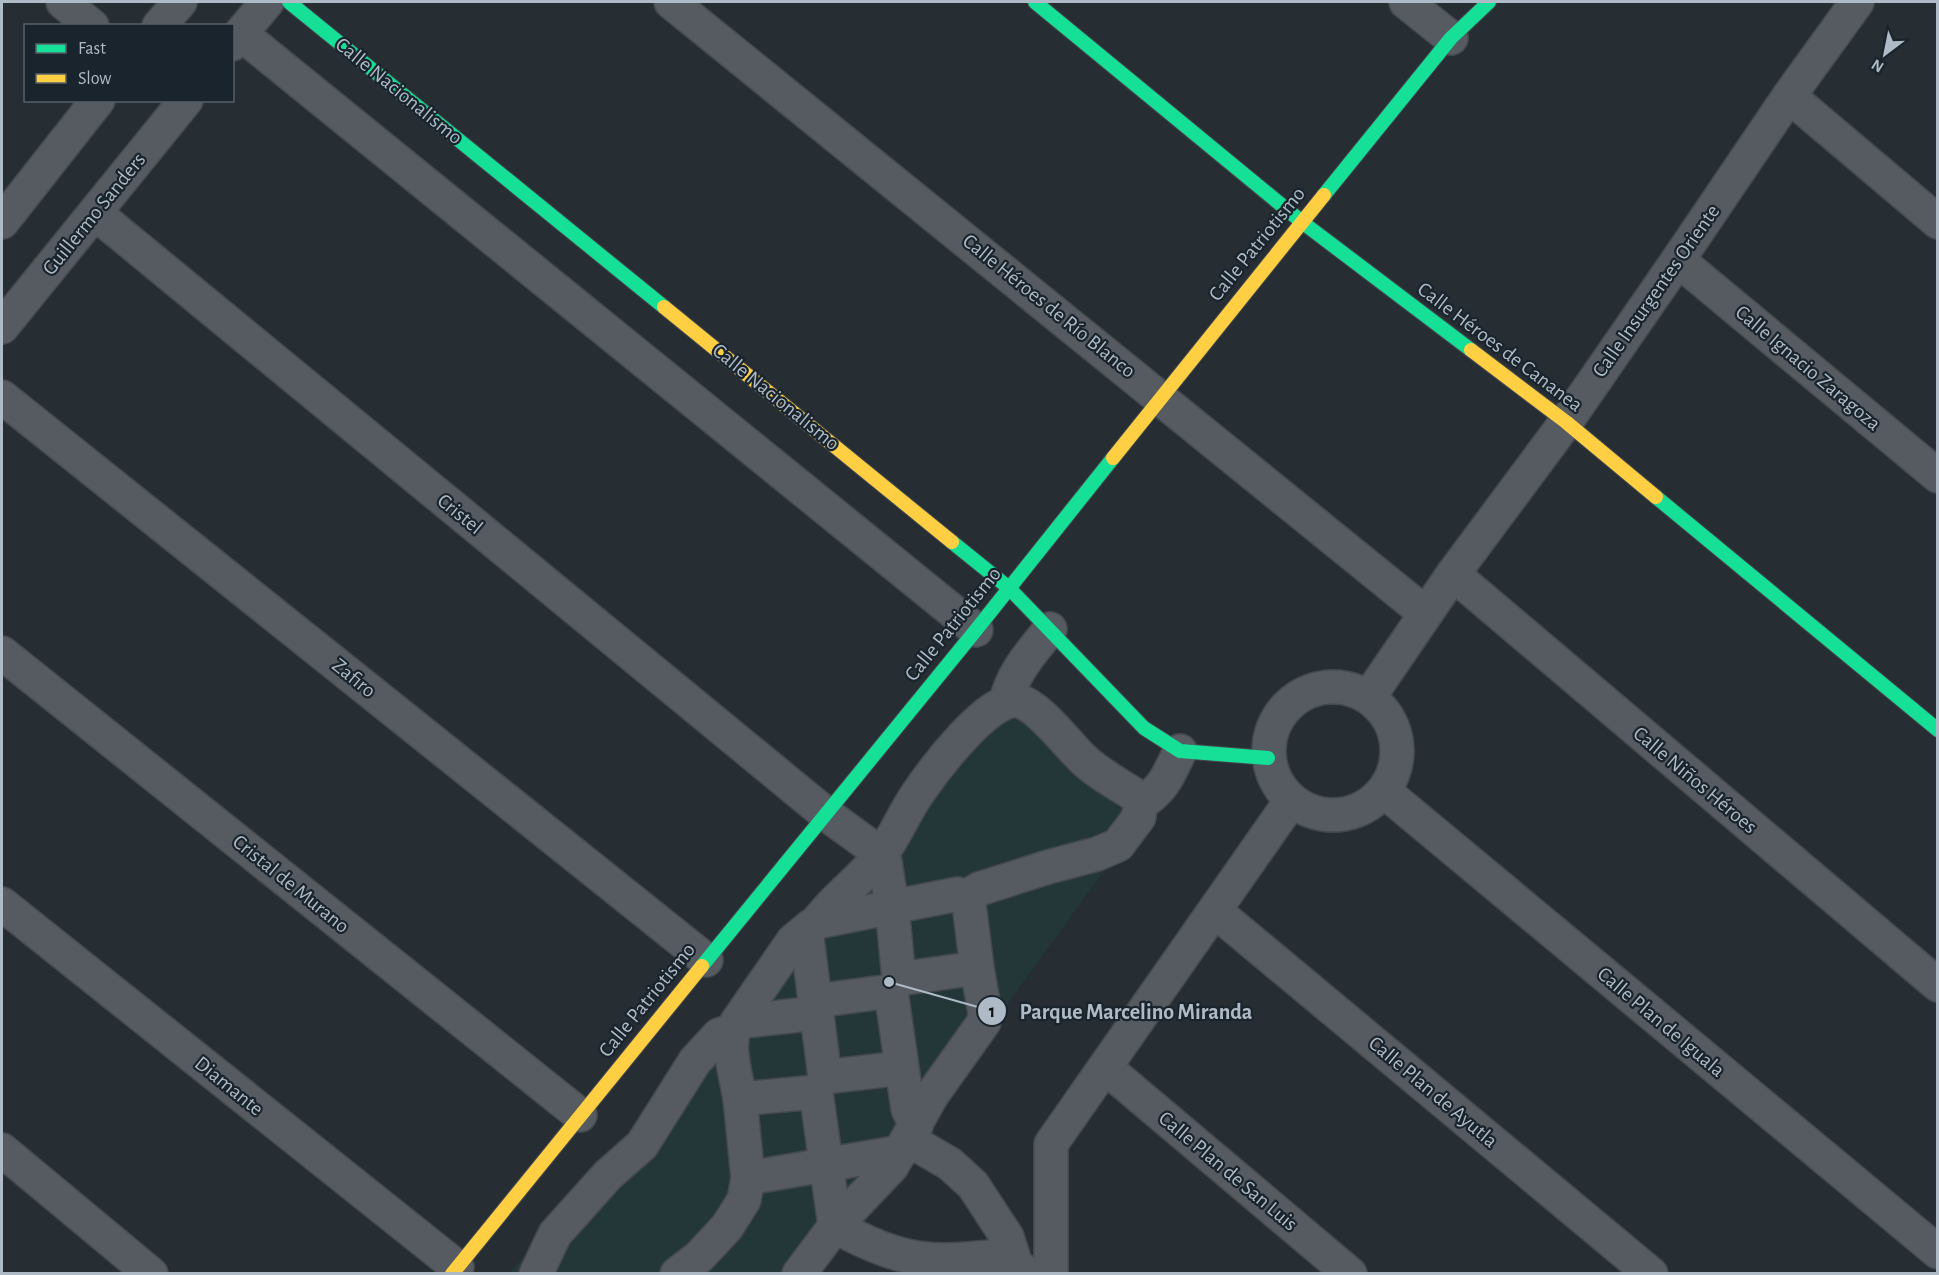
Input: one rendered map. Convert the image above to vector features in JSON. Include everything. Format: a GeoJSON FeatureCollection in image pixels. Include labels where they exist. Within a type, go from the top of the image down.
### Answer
{"type":"FeatureCollection","features":[{"type":"Feature","properties":{"kind":"street"},"geometry":{"type":"LineString","coordinates":[[63,2],[90,24]]}},
{"type":"Feature","properties":{"kind":"street"},"geometry":{"type":"LineString","coordinates":[[161,24],[180,2]]}},
{"type":"Feature","properties":{"kind":"street"},"geometry":{"type":"LineString","coordinates":[[267,2],[237,39],[976,630]]}},
{"type":"Feature","properties":{"kind":"street","name":"Calle Nacionalismo"},"geometry":{"type":"LineString","coordinates":[[289,2],[1010,588],[1144,728],[1180,752],[1268,758]]}},
{"type":"Feature","properties":{"kind":"street","name":"Calle Héroes de Río Blanco"},"geometry":{"type":"LineString","coordinates":[[671,2],[1425,613]]}},
{"type":"Feature","properties":{"kind":"street","name":"Calle Héroes de Cananea"},"geometry":{"type":"LineString","coordinates":[[1035,2],[1302,222],[1566,422],[1938,730]]}},
{"type":"Feature","properties":{"kind":"street"},"geometry":{"type":"LineString","coordinates":[[1406,2],[1451,38]]}},
{"type":"Feature","properties":{"kind":"street","name":"Calle Patriotismo"},"geometry":{"type":"LineString","coordinates":[[454,1270],[1010,588],[1451,38],[1489,2]]}},
{"type":"Feature","properties":{"kind":"street","name":"Calle Insurgentes Oriente"},"geometry":{"type":"LineString","coordinates":[[1369,696],[1453,574],[1566,422],[1789,96],[1857,2]]}},
{"type":"Feature","properties":{"kind":"street"},"geometry":{"type":"LineString","coordinates":[[1789,96],[1938,222]]}},
{"type":"Feature","properties":{"kind":"street"},"geometry":{"type":"LineString","coordinates":[[2,222],[96,102]]}},
{"type":"Feature","properties":{"kind":"street","name":"Guillermo Sanders"},"geometry":{"type":"LineString","coordinates":[[2,327],[184,102]]}},
{"type":"Feature","properties":{"kind":"street","name":"Cristel"},"geometry":{"type":"LineString","coordinates":[[95,213],[880,856]]}},
{"type":"Feature","properties":{"kind":"street","name":"Calle Ignacio Zaragoza"},"geometry":{"type":"LineString","coordinates":[[1678,260],[1938,476]]}},
{"type":"Feature","properties":{"kind":"street","name":"Zafiro"},"geometry":{"type":"LineString","coordinates":[[2,397],[706,960]]}},
{"type":"Feature","properties":{"kind":"street","name":"Calle Niños Héroes"},"geometry":{"type":"LineString","coordinates":[[1453,574],[1938,985]]}},
{"type":"Feature","properties":{"kind":"street"},"geometry":{"type":"LineString","coordinates":[[1006,702],[1009,686],[1019,669],[1050,630]]}},
{"type":"Feature","properties":{"kind":"street","name":"Cristal de Murano"},"geometry":{"type":"LineString","coordinates":[[2,653],[580,1115]]}},
{"type":"Feature","properties":{"kind":"street"},"geometry":{"type":"LineString","coordinates":[[1342,686],[1369,696],[1393,723],[1398,759],[1385,792],[1357,812],[1322,816],[1291,801],[1275,782],[1268,758],[1271,729],[1287,704],[1313,689],[1342,686]]}},
{"type":"Feature","properties":{"kind":"street"},"geometry":{"type":"LineString","coordinates":[[677,1274],[699,1257],[727,1227],[744,1200],[748,1178],[740,1099],[731,1042],[734,1026],[793,941],[813,925],[825,910],[880,856],[918,793],[954,746],[992,710],[1006,702],[1019,701],[1031,707],[1071,744],[1084,760],[1136,796],[1140,804],[1139,817],[1118,845],[1097,854],[979,888],[966,897]]}},
{"type":"Feature","properties":{"kind":"street"},"geometry":{"type":"LineString","coordinates":[[1140,804],[1156,794],[1165,782],[1180,752]]}},
{"type":"Feature","properties":{"kind":"street","name":"Calle Plan de Iguala"},"geometry":{"type":"LineString","coordinates":[[1385,792],[1938,1252]]}},
{"type":"Feature","properties":{"kind":"street"},"geometry":{"type":"LineString","coordinates":[[1051,1274],[1051,1144],[1291,801]]}},
{"type":"Feature","properties":{"kind":"street"},"geometry":{"type":"LineString","coordinates":[[880,856],[885,861],[892,907],[895,985],[901,1068],[908,1109],[908,1139]]}},
{"type":"Feature","properties":{"kind":"street"},"geometry":{"type":"LineString","coordinates":[[799,1274],[835,1226],[892,1166],[932,1095],[984,1022],[985,1013],[969,904],[966,897],[958,894],[813,925]]}},
{"type":"Feature","properties":{"kind":"street","name":"Diamante"},"geometry":{"type":"LineString","coordinates":[[2,904],[454,1270]]}},
{"type":"Feature","properties":{"kind":"street","name":"Calle Plan de Ayutla"},"geometry":{"type":"LineString","coordinates":[[1215,911],[1652,1274]]}},
{"type":"Feature","properties":{"kind":"street"},"geometry":{"type":"LineString","coordinates":[[813,925],[807,938],[816,1007],[825,1165],[835,1226]]}},
{"type":"Feature","properties":{"kind":"street"},"geometry":{"type":"LineString","coordinates":[[536,1274],[555,1234],[608,1174],[642,1145],[694,1061],[719,1035],[734,1026],[816,1007],[895,985],[977,968]]}},
{"type":"Feature","properties":{"kind":"street"},"geometry":{"type":"LineString","coordinates":[[740,1099],[901,1068]]}},
{"type":"Feature","properties":{"kind":"street","name":"Calle Plan de San Luis"},"geometry":{"type":"LineString","coordinates":[[1106,1068],[1350,1274]]}},
{"type":"Feature","properties":{"kind":"street"},"geometry":{"type":"LineString","coordinates":[[748,1178],[825,1165],[908,1139],[950,1164],[973,1185],[1007,1237],[1020,1264],[919,1258],[893,1253],[835,1226]]}},
{"type":"Feature","properties":{"kind":"street"},"geometry":{"type":"LineString","coordinates":[[2,1150],[151,1274]]}},
{"type":"Feature","properties":{"kind":"green space"},"geometry":{"type":"Polygon","coordinates":[[[995,697],[1138,824],[814,1273],[509,1274],[995,697]]]}},
{"type":"Feature","properties":{"kind":"traffic: fast"},"geometry":{"type":"LineString","coordinates":[[289,2],[664,307]]}},
{"type":"Feature","properties":{"kind":"traffic: fast"},"geometry":{"type":"LineString","coordinates":[[1035,2],[1302,222],[1471,350]]}},
{"type":"Feature","properties":{"kind":"traffic: fast"},"geometry":{"type":"LineString","coordinates":[[1324,195],[1451,38],[1489,2]]}},
{"type":"Feature","properties":{"kind":"traffic: fast"},"geometry":{"type":"LineString","coordinates":[[702,966],[1113,458]]}},
{"type":"Feature","properties":{"kind":"traffic: fast"},"geometry":{"type":"LineString","coordinates":[[1656,497],[1938,730]]}},
{"type":"Feature","properties":{"kind":"traffic: fast"},"geometry":{"type":"LineString","coordinates":[[952,542],[1009,588],[1144,728],[1180,751],[1268,758]]}},
{"type":"Feature","properties":{"kind":"traffic: slow"},"geometry":{"type":"LineString","coordinates":[[1113,458],[1324,195]]}},
{"type":"Feature","properties":{"kind":"traffic: slow"},"geometry":{"type":"LineString","coordinates":[[664,307],[952,542]]}},
{"type":"Feature","properties":{"kind":"traffic: slow"},"geometry":{"type":"LineString","coordinates":[[1471,350],[1566,422],[1656,497]]}},
{"type":"Feature","properties":{"kind":"traffic: slow"},"geometry":{"type":"LineString","coordinates":[[452,1274],[702,966]]}},
{"type":"Feature","properties":{"kind":"place","name":"Parque Marcelino Miranda"},"geometry":{"type":"Point","coordinates":[889,982]}}]}
